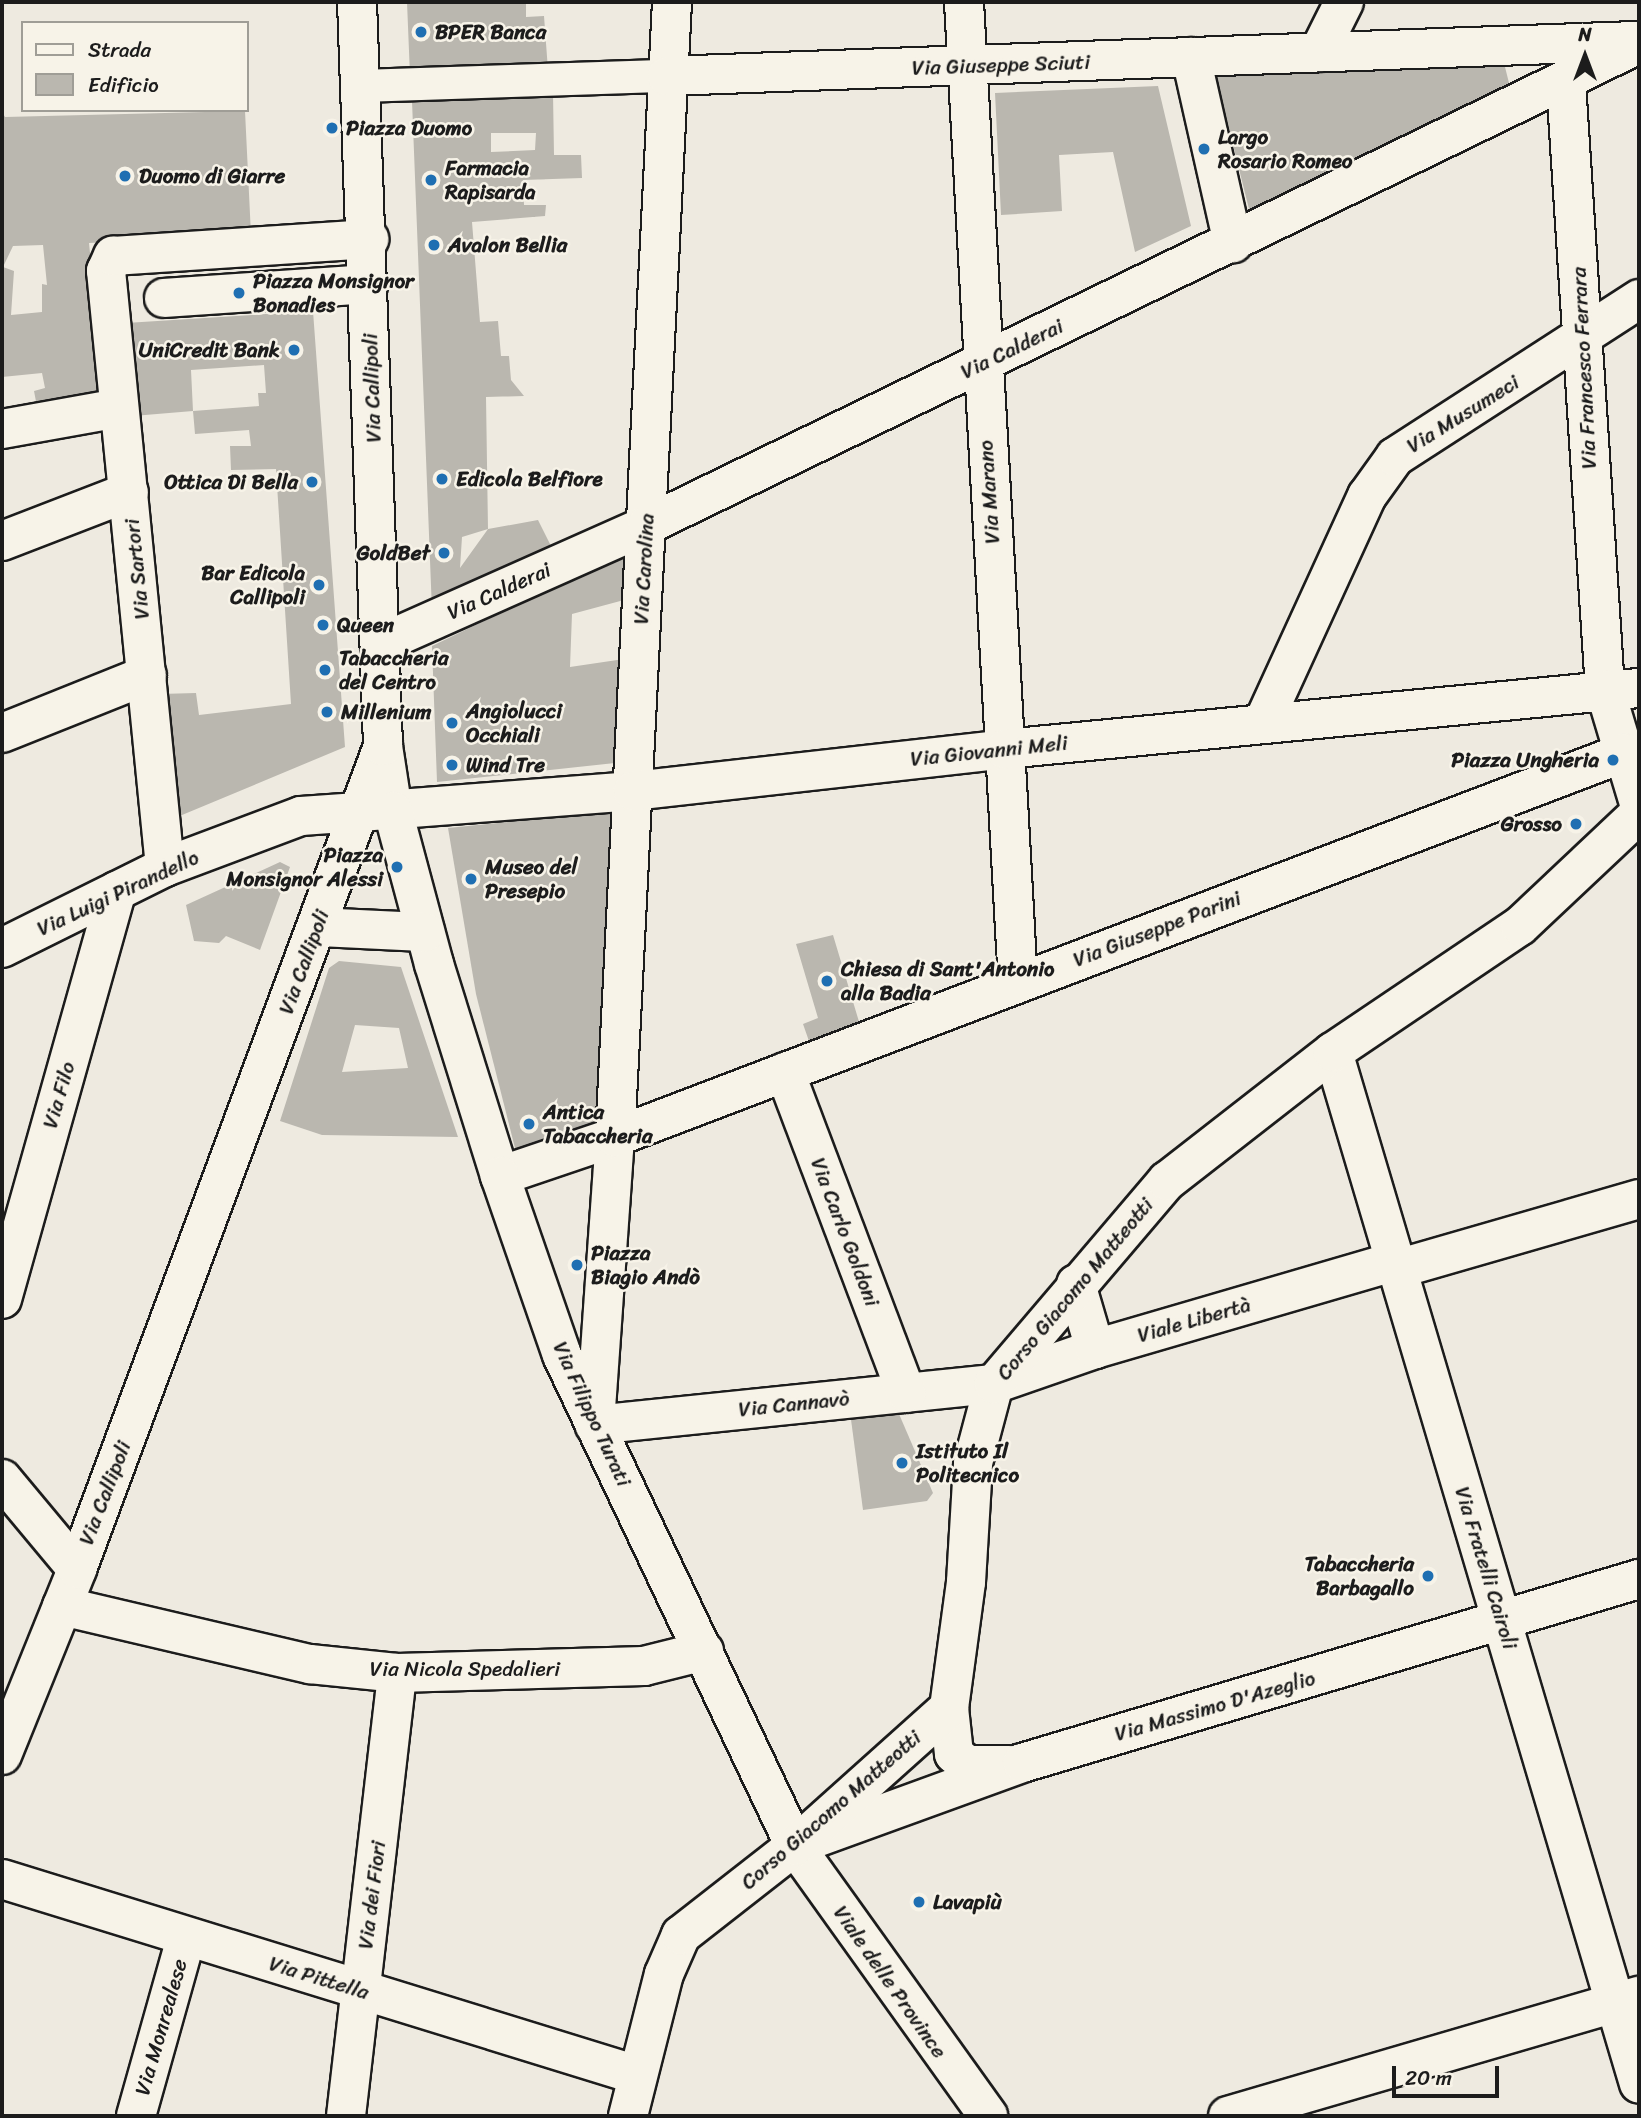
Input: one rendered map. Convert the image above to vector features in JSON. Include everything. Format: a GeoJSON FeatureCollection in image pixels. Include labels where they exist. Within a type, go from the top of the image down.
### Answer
{"type":"FeatureCollection","features":[{"type":"Feature","properties":{"kind":"street","name":"Via Callipoli"},"geometry":{"type":"LineString","coordinates":[[2,1755],[77,1569],[318,927],[375,811],[383,746],[369,239],[357,2]]}},
{"type":"Feature","properties":{"kind":"street","name":"Via Carolina"},"geometry":{"type":"LineString","coordinates":[[595,1425],[615,1137],[671,2]]}},
{"type":"Feature","properties":{"kind":"street","name":"Via Marano"},"geometry":{"type":"LineString","coordinates":[[964,2],[981,363],[1018,982]]}},
{"type":"Feature","properties":{"kind":"street"},"geometry":{"type":"LineString","coordinates":[[1318,52],[1343,2]]}},
{"type":"Feature","properties":{"kind":"street","name":"Via Giuseppe Sciuti"},"geometry":{"type":"LineString","coordinates":[[362,86],[1639,43]]}},
{"type":"Feature","properties":{"kind":"street","name":"Via Calderai"},"geometry":{"type":"LineString","coordinates":[[380,644],[647,525],[1566,83],[1639,43]]}},
{"type":"Feature","properties":{"kind":"street"},"geometry":{"type":"LineString","coordinates":[[1191,57],[1233,243]]}},
{"type":"Feature","properties":{"kind":"street","name":"Via Francesco Ferrara"},"geometry":{"type":"LineString","coordinates":[[1566,83],[1608,681],[1623,753],[1639,803]]}},
{"type":"Feature","properties":{"kind":"street","name":"Via Sartori"},"geometry":{"type":"LineString","coordinates":[[165,867],[106,271],[113,257],[369,239]]}},
{"type":"Feature","properties":{"kind":"street"},"geometry":{"type":"LineString","coordinates":[[164,298],[369,284]]}},
{"type":"Feature","properties":{"kind":"street","name":"Via Musumeci"},"geometry":{"type":"LineString","coordinates":[[1263,723],[1367,496],[1395,457],[1583,338],[1639,299]]}},
{"type":"Feature","properties":{"kind":"street"},"geometry":{"type":"LineString","coordinates":[[2,429],[118,408]]}},
{"type":"Feature","properties":{"kind":"street"},"geometry":{"type":"LineString","coordinates":[[2,541],[129,492]]}},
{"type":"Feature","properties":{"kind":"street"},"geometry":{"type":"LineString","coordinates":[[2,733],[147,675]]}},
{"type":"Feature","properties":{"kind":"street","name":"Via Giovanni Meli"},"geometry":{"type":"LineString","coordinates":[[375,811],[633,790],[1263,723],[1608,681]]}},
{"type":"Feature","properties":{"kind":"street","name":"Via Giuseppe Parini"},"geometry":{"type":"LineString","coordinates":[[500,1176],[615,1137],[1623,753]]}},
{"type":"Feature","properties":{"kind":"street","name":"Via Luigi Pirandello"},"geometry":{"type":"LineString","coordinates":[[2,948],[165,867],[301,816],[375,811]]}},
{"type":"Feature","properties":{"kind":"street","name":"Via Filippo Turati"},"geometry":{"type":"LineString","coordinates":[[375,811],[429,948],[500,1176],[562,1355],[795,1846]]}},
{"type":"Feature","properties":{"kind":"street","name":"Corso Giacomo Matteotti"},"geometry":{"type":"LineString","coordinates":[[628,2116],[664,1974],[681,1935],[795,1846],[949,1708],[966,1582],[973,1462],[994,1384],[1076,1284],[1167,1181],[1334,1052],[1520,926],[1624,844],[1639,814]]}},
{"type":"Feature","properties":{"kind":"street","name":"Via Filo"},"geometry":{"type":"LineString","coordinates":[[2,1299],[117,891]]}},
{"type":"Feature","properties":{"kind":"street"},"geometry":{"type":"LineString","coordinates":[[318,927],[429,948]]}},
{"type":"Feature","properties":{"kind":"street","name":"Via Fratelli Cairoli"},"geometry":{"type":"LineString","coordinates":[[1334,1052],[1502,1621],[1627,1999],[1639,2084]]}},
{"type":"Feature","properties":{"kind":"street","name":"Via Carlo Goldoni"},"geometry":{"type":"LineString","coordinates":[[785,1072],[906,1393]]}},
{"type":"Feature","properties":{"kind":"street","name":"Viale Libertà"},"geometry":{"type":"LineString","coordinates":[[994,1384],[1095,1349],[1639,1199]]}},
{"type":"Feature","properties":{"kind":"street"},"geometry":{"type":"LineString","coordinates":[[1076,1284],[1095,1349]]}},
{"type":"Feature","properties":{"kind":"street","name":"Via Cannavò"},"geometry":{"type":"LineString","coordinates":[[595,1425],[994,1384]]}},
{"type":"Feature","properties":{"kind":"street"},"geometry":{"type":"LineString","coordinates":[[2,1479],[77,1569]]}},
{"type":"Feature","properties":{"kind":"street","name":"Via Massimo D'Azeglio"},"geometry":{"type":"LineString","coordinates":[[795,1846],[1022,1763],[1639,1579]]}},
{"type":"Feature","properties":{"kind":"street","name":"Via Nicola Spedalieri"},"geometry":{"type":"LineString","coordinates":[[62,1606],[310,1664],[397,1673],[644,1667],[704,1651]]}},
{"type":"Feature","properties":{"kind":"street","name":"Via dei Fiori"},"geometry":{"type":"LineString","coordinates":[[346,2116],[397,1673]]}},
{"type":"Feature","properties":{"kind":"street"},"geometry":{"type":"LineString","coordinates":[[949,1708],[954,1754],[967,1765],[988,1768],[1022,1763]]}},
{"type":"Feature","properties":{"kind":"street","name":"Viale delle Province"},"geometry":{"type":"LineString","coordinates":[[795,1846],[988,2116]]}},
{"type":"Feature","properties":{"kind":"street","name":"Via Pittella"},"geometry":{"type":"LineString","coordinates":[[2,1879],[186,1938],[637,2075]]}},
{"type":"Feature","properties":{"kind":"street","name":"Via Monrealese"},"geometry":{"type":"LineString","coordinates":[[136,2116],[186,1938]]}},
{"type":"Feature","properties":{"kind":"street"},"geometry":{"type":"LineString","coordinates":[[1227,2116],[1627,1999]]}},
{"type":"Feature","properties":{"kind":"building"},"geometry":{"type":"Polygon","coordinates":[[[407,2],[526,2],[526,17],[544,16],[548,70],[410,76],[407,2]]]}},
{"type":"Feature","properties":{"kind":"building"},"geometry":{"type":"Polygon","coordinates":[[[1502,55],[1511,91],[1250,213],[1215,73],[1502,55]]]}},
{"type":"Feature","properties":{"kind":"building"},"geometry":{"type":"Polygon","coordinates":[[[1158,86],[1191,226],[1135,252],[1113,152],[1059,155],[1062,211],[1001,215],[995,93],[1158,86]]]}},
{"type":"Feature","properties":{"kind":"building"},"geometry":{"type":"Polygon","coordinates":[[[553,93],[554,155],[581,155],[582,178],[523,180],[524,205],[546,205],[545,216],[472,222],[480,322],[498,321],[501,356],[509,356],[511,380],[524,396],[486,397],[488,529],[538,520],[554,552],[432,611],[412,101],[553,93]],[[491,133],[491,152],[535,150],[536,133],[491,133]],[[488,529],[462,537],[460,568],[488,529]]]}},
{"type":"Feature","properties":{"kind":"building","name":"Duomo di Giarre"},"geometry":{"type":"Polygon","coordinates":[[[2,112],[5,117],[245,112],[251,235],[89,243],[105,400],[38,412],[34,391],[45,388],[42,373],[2,377],[2,112]],[[43,245],[13,246],[3,267],[14,271],[11,315],[42,312],[42,284],[47,285],[43,245]]]}},
{"type":"Feature","properties":{"kind":"building"},"geometry":{"type":"Polygon","coordinates":[[[313,311],[345,747],[170,820],[160,694],[196,693],[199,715],[291,704],[276,469],[231,470],[230,446],[251,446],[249,430],[195,434],[193,411],[133,416],[126,323],[313,311]],[[264,365],[191,370],[193,411],[259,406],[258,393],[266,393],[264,365]]]}},
{"type":"Feature","properties":{"kind":"building"},"geometry":{"type":"Polygon","coordinates":[[[627,552],[624,600],[572,614],[570,667],[624,659],[615,763],[437,782],[432,646],[627,552]]]}},
{"type":"Feature","properties":{"kind":"building"},"geometry":{"type":"Polygon","coordinates":[[[614,811],[597,1127],[516,1152],[476,994],[448,828],[614,811]]]}},
{"type":"Feature","properties":{"kind":"building"},"geometry":{"type":"Polygon","coordinates":[[[280,862],[290,867],[260,950],[226,936],[219,943],[194,941],[186,905],[280,862]]]}},
{"type":"Feature","properties":{"kind":"building","name":"Chiesa di Sant'Antonio alla Badia"},"geometry":{"type":"Polygon","coordinates":[[[833,935],[860,1025],[810,1044],[803,1024],[818,1018],[796,944],[833,935]]]}},
{"type":"Feature","properties":{"kind":"building"},"geometry":{"type":"Polygon","coordinates":[[[339,961],[401,967],[458,1137],[322,1135],[280,1121],[329,968],[339,961]],[[355,1025],[342,1072],[408,1068],[399,1028],[355,1025]]]}},
{"type":"Feature","properties":{"kind":"building","name":"Istituto Il Politecnico"},"geometry":{"type":"Polygon","coordinates":[[[896,1407],[933,1493],[927,1501],[863,1510],[850,1412],[896,1407]]]}},
{"type":"Feature","properties":{"kind":"place","name":"BPER Banca"},"geometry":{"type":"Point","coordinates":[421,32]}},
{"type":"Feature","properties":{"kind":"place","name":"Piazza Duomo"},"geometry":{"type":"Point","coordinates":[332,128]}},
{"type":"Feature","properties":{"kind":"place","name":"Largo Rosario Romeo"},"geometry":{"type":"Point","coordinates":[1204,149]}},
{"type":"Feature","properties":{"kind":"place","name":"Duomo di Giarre"},"geometry":{"type":"Point","coordinates":[125,176]}},
{"type":"Feature","properties":{"kind":"place","name":"Farmacia Rapisarda"},"geometry":{"type":"Point","coordinates":[431,180]}},
{"type":"Feature","properties":{"kind":"place","name":"Avalon Bellia"},"geometry":{"type":"Point","coordinates":[434,245]}},
{"type":"Feature","properties":{"kind":"place","name":"Piazza Monsignor Bonadies"},"geometry":{"type":"Point","coordinates":[239,293]}},
{"type":"Feature","properties":{"kind":"place","name":"UniCredit Bank"},"geometry":{"type":"Point","coordinates":[294,350]}},
{"type":"Feature","properties":{"kind":"place","name":"Edicola Belfiore"},"geometry":{"type":"Point","coordinates":[442,479]}},
{"type":"Feature","properties":{"kind":"place","name":"Ottica Di Bella"},"geometry":{"type":"Point","coordinates":[312,482]}},
{"type":"Feature","properties":{"kind":"place","name":"GoldBet"},"geometry":{"type":"Point","coordinates":[444,553]}},
{"type":"Feature","properties":{"kind":"place","name":"Bar Edicola Callipoli"},"geometry":{"type":"Point","coordinates":[319,585]}},
{"type":"Feature","properties":{"kind":"place","name":"Queen"},"geometry":{"type":"Point","coordinates":[323,625]}},
{"type":"Feature","properties":{"kind":"place","name":"Tabaccheria del Centro"},"geometry":{"type":"Point","coordinates":[325,670]}},
{"type":"Feature","properties":{"kind":"place","name":"Millenium"},"geometry":{"type":"Point","coordinates":[327,712]}},
{"type":"Feature","properties":{"kind":"place","name":"Angiolucci Occhiali"},"geometry":{"type":"Point","coordinates":[452,723]}},
{"type":"Feature","properties":{"kind":"place","name":"Piazza Ungheria"},"geometry":{"type":"Point","coordinates":[1613,760]}},
{"type":"Feature","properties":{"kind":"place","name":"Wind Tre"},"geometry":{"type":"Point","coordinates":[452,765]}},
{"type":"Feature","properties":{"kind":"place","name":"Grosso"},"geometry":{"type":"Point","coordinates":[1576,824]}},
{"type":"Feature","properties":{"kind":"place","name":"Piazza Monsignor Alessi"},"geometry":{"type":"Point","coordinates":[397,867]}},
{"type":"Feature","properties":{"kind":"place","name":"Museo del Presepio"},"geometry":{"type":"Point","coordinates":[471,879]}},
{"type":"Feature","properties":{"kind":"place","name":"Chiesa di Sant'Antonio alla Badia"},"geometry":{"type":"Point","coordinates":[827,981]}},
{"type":"Feature","properties":{"kind":"place","name":"Antica Tabaccheria"},"geometry":{"type":"Point","coordinates":[529,1124]}},
{"type":"Feature","properties":{"kind":"place","name":"Piazza Biagio Andò"},"geometry":{"type":"Point","coordinates":[577,1265]}},
{"type":"Feature","properties":{"kind":"place","name":"Istituto Il Politecnico"},"geometry":{"type":"Point","coordinates":[902,1463]}},
{"type":"Feature","properties":{"kind":"place","name":"Tabaccheria Barbagallo"},"geometry":{"type":"Point","coordinates":[1428,1576]}},
{"type":"Feature","properties":{"kind":"place","name":"Lavapiù"},"geometry":{"type":"Point","coordinates":[919,1902]}}]}
